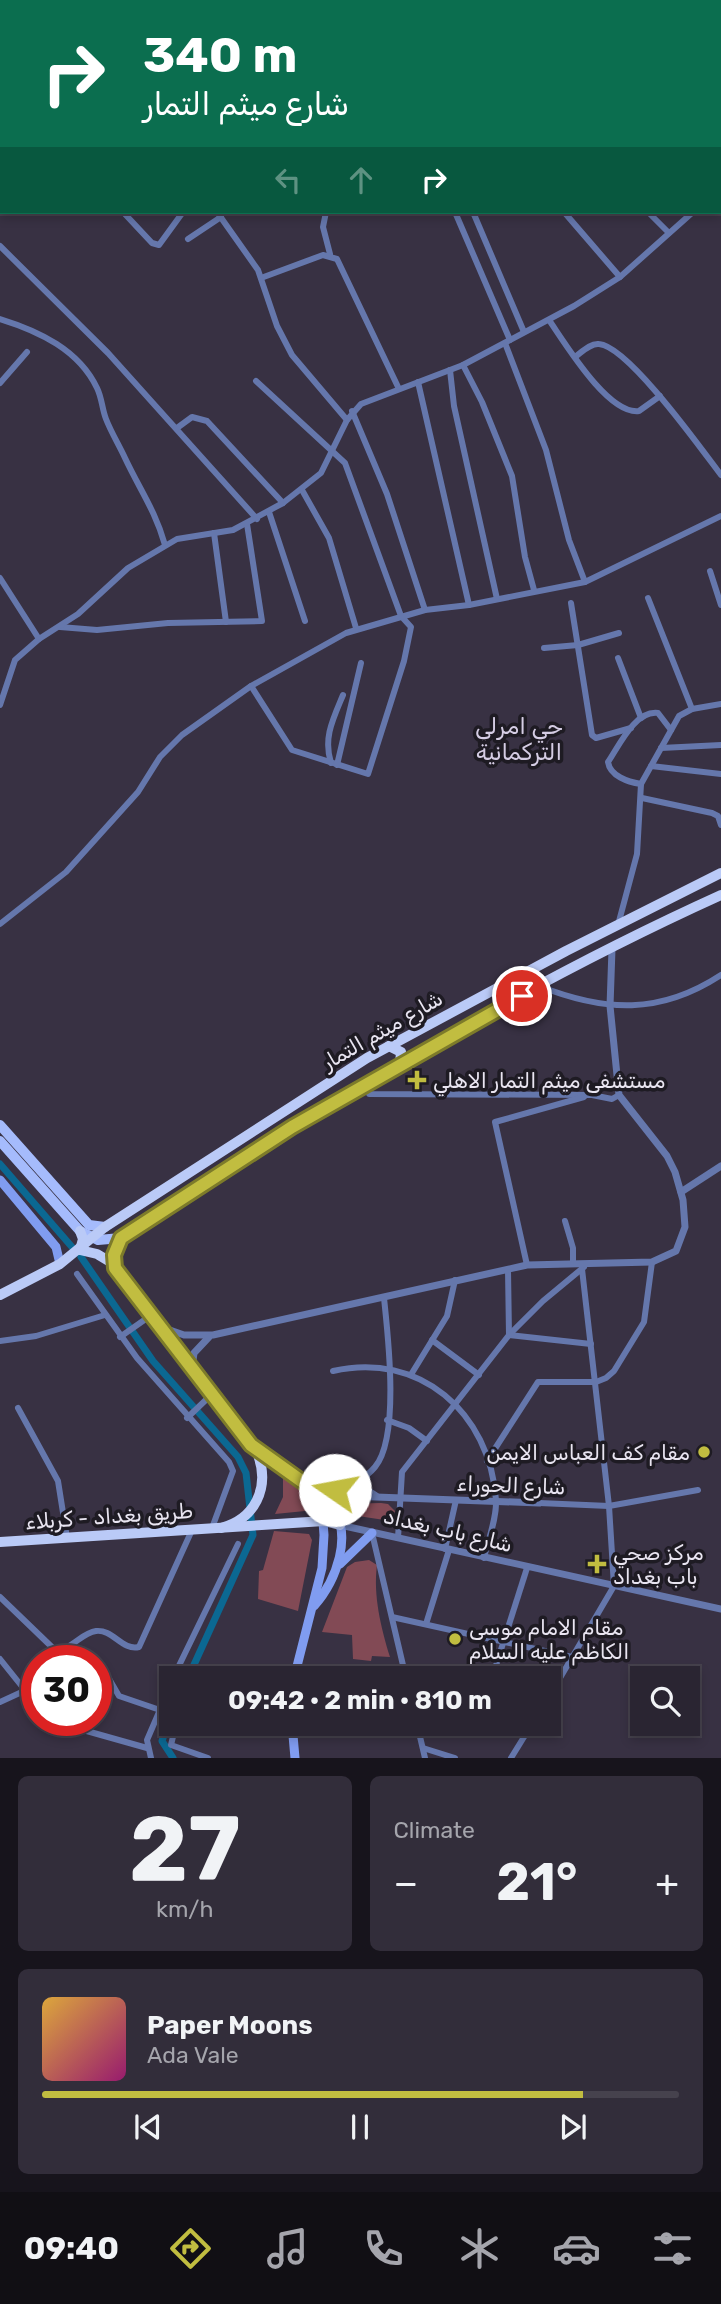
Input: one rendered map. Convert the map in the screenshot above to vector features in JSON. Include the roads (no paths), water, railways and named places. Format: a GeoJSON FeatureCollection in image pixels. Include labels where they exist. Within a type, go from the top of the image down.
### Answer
{"type":"FeatureCollection","features":[{"type":"Feature","properties":{"kind":"highway","name":"شارع ميثم التمار"},"geometry":{"type":"LineString","coordinates":[[80,1250],[105,1227],[389,1046],[721,873]]}},
{"type":"Feature","properties":{"kind":"highway","name":"شارع ميثم التمار"},"geometry":{"type":"LineString","coordinates":[[121,1238],[364,1084],[539,986],[721,895]]}},
{"type":"Feature","properties":{"kind":"highway"},"geometry":{"type":"LineString","coordinates":[[673,897],[670,906],[677,913],[682,913]]}},
{"type":"Feature","properties":{"kind":"highway"},"geometry":{"type":"LineString","coordinates":[[652,908],[659,913],[658,925]]}},
{"type":"Feature","properties":{"kind":"highway"},"geometry":{"type":"LineString","coordinates":[[418,1030],[413,1037],[414,1045],[421,1050],[429,1048]]}},
{"type":"Feature","properties":{"kind":"highway"},"geometry":{"type":"LineString","coordinates":[[389,1046],[401,1052],[400,1065]]}},
{"type":"Feature","properties":{"kind":"highway"},"geometry":{"type":"LineString","coordinates":[[0,1295],[60,1264],[80,1250],[84,1227]]}},
{"type":"Feature","properties":{"kind":"highway"},"geometry":{"type":"LineString","coordinates":[[115,1268],[114,1255],[121,1238]]}},
{"type":"Feature","properties":{"kind":"highway"},"geometry":{"type":"LineString","coordinates":[[80,1250],[102,1256],[115,1268],[146,1319],[157,1325],[192,1371],[207,1399],[251,1445],[260,1461],[260,1495],[253,1508],[224,1527]]}},
{"type":"Feature","properties":{"kind":"highway","name":"طريق بغداد - كربلاء"},"geometry":{"type":"LineString","coordinates":[[0,1542],[324,1521],[340,1525]]}},
{"type":"Feature","properties":{"kind":"main road"},"geometry":{"type":"LineString","coordinates":[[0,1125],[92,1238],[110,1241],[121,1238]]}},
{"type":"Feature","properties":{"kind":"main road"},"geometry":{"type":"LineString","coordinates":[[0,1141],[84,1227],[105,1227]]}},
{"type":"Feature","properties":{"kind":"main road"},"geometry":{"type":"LineString","coordinates":[[0,1180],[56,1247],[60,1264]]}},
{"type":"Feature","properties":{"kind":"main road"},"geometry":{"type":"LineString","coordinates":[[251,1445],[321,1495],[334,1508],[340,1525],[341,1547],[337,1569]]}},
{"type":"Feature","properties":{"kind":"main road"},"geometry":{"type":"LineString","coordinates":[[296,1666],[322,1568],[324,1521],[321,1495]]}},
{"type":"Feature","properties":{"kind":"main road"},"geometry":{"type":"LineString","coordinates":[[314,1606],[337,1569],[356,1545],[372,1532]]}},
{"type":"Feature","properties":{"kind":"main road"},"geometry":{"type":"LineString","coordinates":[[293,1736],[295,1758]]}},
{"type":"Feature","properties":{"kind":"street"},"geometry":{"type":"LineString","coordinates":[[125,214],[152,243],[159,244],[182,214]]}},
{"type":"Feature","properties":{"kind":"street"},"geometry":{"type":"LineString","coordinates":[[188,239],[219,214],[261,278],[284,341],[347,420]]}},
{"type":"Feature","properties":{"kind":"street"},"geometry":{"type":"LineString","coordinates":[[326,214],[323,227],[330,254],[343,269],[398,388]]}},
{"type":"Feature","properties":{"kind":"street"},"geometry":{"type":"LineString","coordinates":[[456,214],[508,341],[546,450],[569,540],[585,582]]}},
{"type":"Feature","properties":{"kind":"street"},"geometry":{"type":"LineString","coordinates":[[474,214],[524,332]]}},
{"type":"Feature","properties":{"kind":"street"},"geometry":{"type":"LineString","coordinates":[[566,214],[620,277]]}},
{"type":"Feature","properties":{"kind":"street"},"geometry":{"type":"LineString","coordinates":[[650,214],[669,233]]}},
{"type":"Feature","properties":{"kind":"street"},"geometry":{"type":"LineString","coordinates":[[0,705],[7,677],[15,660],[39,639],[78,614],[128,568],[165,545],[193,535],[214,533],[247,524],[284,503],[321,473],[352,411],[372,397],[463,365],[549,320],[620,277],[691,214]]}},
{"type":"Feature","properties":{"kind":"street"},"geometry":{"type":"LineString","coordinates":[[0,246],[107,353],[257,519]]}},
{"type":"Feature","properties":{"kind":"street"},"geometry":{"type":"LineString","coordinates":[[261,278],[330,254]]}},
{"type":"Feature","properties":{"kind":"street"},"geometry":{"type":"LineString","coordinates":[[0,319],[27,327],[63,347],[91,377],[127,462],[152,504],[165,545]]}},
{"type":"Feature","properties":{"kind":"street"},"geometry":{"type":"LineString","coordinates":[[549,320],[589,377],[630,412],[639,411],[660,396]]}},
{"type":"Feature","properties":{"kind":"street"},"geometry":{"type":"LineString","coordinates":[[575,357],[591,345],[605,345],[648,380],[721,475]]}},
{"type":"Feature","properties":{"kind":"street"},"geometry":{"type":"LineString","coordinates":[[0,383],[27,352]]}},
{"type":"Feature","properties":{"kind":"street"},"geometry":{"type":"LineString","coordinates":[[463,365],[482,402],[512,476],[525,557],[534,590]]}},
{"type":"Feature","properties":{"kind":"street"},"geometry":{"type":"LineString","coordinates":[[450,370],[454,406],[497,599]]}},
{"type":"Feature","properties":{"kind":"street"},"geometry":{"type":"LineString","coordinates":[[251,686],[292,750],[368,774],[411,627],[401,616],[345,463],[334,450],[256,381]]}},
{"type":"Feature","properties":{"kind":"street"},"geometry":{"type":"LineString","coordinates":[[418,382],[469,605]]}},
{"type":"Feature","properties":{"kind":"street"},"geometry":{"type":"LineString","coordinates":[[352,411],[387,494],[425,610]]}},
{"type":"Feature","properties":{"kind":"street"},"geometry":{"type":"LineString","coordinates":[[177,428],[192,417],[207,421],[284,503]]}},
{"type":"Feature","properties":{"kind":"street"},"geometry":{"type":"LineString","coordinates":[[302,490],[329,538],[356,628]]}},
{"type":"Feature","properties":{"kind":"street"},"geometry":{"type":"LineString","coordinates":[[268,512],[305,621]]}},
{"type":"Feature","properties":{"kind":"street"},"geometry":{"type":"LineString","coordinates":[[0,924],[66,872],[138,792],[160,757],[182,735],[251,686],[356,628],[425,610],[469,605],[585,582],[721,516]]}},
{"type":"Feature","properties":{"kind":"street"},"geometry":{"type":"LineString","coordinates":[[58,627],[97,630],[262,621],[247,524]]}},
{"type":"Feature","properties":{"kind":"street"},"geometry":{"type":"LineString","coordinates":[[214,533],[226,622]]}},
{"type":"Feature","properties":{"kind":"street"},"geometry":{"type":"LineString","coordinates":[[710,571],[721,605]]}},
{"type":"Feature","properties":{"kind":"street"},"geometry":{"type":"LineString","coordinates":[[0,578],[39,639]]}},
{"type":"Feature","properties":{"kind":"street"},"geometry":{"type":"LineString","coordinates":[[648,598],[692,709]]}},
{"type":"Feature","properties":{"kind":"street"},"geometry":{"type":"LineString","coordinates":[[571,604],[593,738],[631,728]]}},
{"type":"Feature","properties":{"kind":"street"},"geometry":{"type":"LineString","coordinates":[[544,648],[578,645],[619,633]]}},
{"type":"Feature","properties":{"kind":"street"},"geometry":{"type":"LineString","coordinates":[[618,658],[641,718]]}},
{"type":"Feature","properties":{"kind":"street"},"geometry":{"type":"LineString","coordinates":[[334,764],[361,663]]}},
{"type":"Feature","properties":{"kind":"street"},"geometry":{"type":"LineString","coordinates":[[0,670],[7,677]]}},
{"type":"Feature","properties":{"kind":"street"},"geometry":{"type":"LineString","coordinates":[[334,764],[327,751],[328,732],[343,695]]}},
{"type":"Feature","properties":{"kind":"street"},"geometry":{"type":"LineString","coordinates":[[618,925],[638,853],[641,784],[679,716],[692,709],[721,704]]}},
{"type":"Feature","properties":{"kind":"street"},"geometry":{"type":"LineString","coordinates":[[641,784],[618,776],[608,766],[631,728],[641,718],[650,713],[658,713],[671,730]]}},
{"type":"Feature","properties":{"kind":"street"},"geometry":{"type":"LineString","coordinates":[[661,748],[721,745]]}},
{"type":"Feature","properties":{"kind":"street"},"geometry":{"type":"LineString","coordinates":[[651,766],[721,774]]}},
{"type":"Feature","properties":{"kind":"street"},"geometry":{"type":"LineString","coordinates":[[642,798],[712,813],[718,816],[721,825]]}},
{"type":"Feature","properties":{"kind":"street"},"geometry":{"type":"LineString","coordinates":[[157,1325],[184,1335],[213,1335],[527,1265],[573,1264],[585,1267],[652,1262],[676,1251],[685,1227],[681,1192],[667,1156],[619,1095],[610,1006],[611,949]]}},
{"type":"Feature","properties":{"kind":"street"},"geometry":{"type":"LineString","coordinates":[[539,986],[565,996],[610,1006],[644,1006],[682,996],[721,975]]}},
{"type":"Feature","properties":{"kind":"street"},"geometry":{"type":"LineString","coordinates":[[364,1084],[369,1094],[592,1095],[611,1099],[619,1095]]}},
{"type":"Feature","properties":{"kind":"street"},"geometry":{"type":"LineString","coordinates":[[527,1265],[495,1122],[592,1095]]}},
{"type":"Feature","properties":{"kind":"street"},"geometry":{"type":"LineString","coordinates":[[681,1192],[721,1166]]}},
{"type":"Feature","properties":{"kind":"street"},"geometry":{"type":"LineString","coordinates":[[565,1221],[573,1248],[573,1264]]}},
{"type":"Feature","properties":{"kind":"street"},"geometry":{"type":"LineString","coordinates":[[487,1461],[538,1382],[596,1381],[606,1378],[614,1371],[644,1322],[652,1262]]}},
{"type":"Feature","properties":{"kind":"street"},"geometry":{"type":"LineString","coordinates":[[398,1538],[402,1472],[509,1335],[585,1267]]}},
{"type":"Feature","properties":{"kind":"street"},"geometry":{"type":"LineString","coordinates":[[561,1676],[614,1587],[610,1506],[585,1267]]}},
{"type":"Feature","properties":{"kind":"street"},"geometry":{"type":"LineString","coordinates":[[508,1269],[509,1335]]}},
{"type":"Feature","properties":{"kind":"street"},"geometry":{"type":"LineString","coordinates":[[77,1274],[120,1337],[187,1418],[229,1462],[233,1471],[224,1527]]}},
{"type":"Feature","properties":{"kind":"street"},"geometry":{"type":"LineString","coordinates":[[412,1373],[447,1315],[455,1280]]}},
{"type":"Feature","properties":{"kind":"street"},"geometry":{"type":"LineString","coordinates":[[321,1495],[366,1476],[383,1455],[392,1368],[384,1298]]}},
{"type":"Feature","properties":{"kind":"street"},"geometry":{"type":"LineString","coordinates":[[0,1341],[36,1336],[105,1315]]}},
{"type":"Feature","properties":{"kind":"street"},"geometry":{"type":"LineString","coordinates":[[120,1337],[146,1319]]}},
{"type":"Feature","properties":{"kind":"street"},"geometry":{"type":"LineString","coordinates":[[192,1371],[192,1362],[199,1346],[213,1335]]}},
{"type":"Feature","properties":{"kind":"street"},"geometry":{"type":"LineString","coordinates":[[509,1335],[591,1344]]}},
{"type":"Feature","properties":{"kind":"street"},"geometry":{"type":"LineString","coordinates":[[432,1340],[479,1375]]}},
{"type":"Feature","properties":{"kind":"street"},"geometry":{"type":"LineString","coordinates":[[333,1371],[370,1365],[412,1373],[457,1404],[475,1433],[487,1461],[496,1502],[484,1558]]}},
{"type":"Feature","properties":{"kind":"street"},"geometry":{"type":"LineString","coordinates":[[187,1418],[207,1399]]}},
{"type":"Feature","properties":{"kind":"street"},"geometry":{"type":"LineString","coordinates":[[18,1408],[58,1481],[68,1538]]}},
{"type":"Feature","properties":{"kind":"street"},"geometry":{"type":"LineString","coordinates":[[387,1420],[409,1427],[427,1441]]}},
{"type":"Feature","properties":{"kind":"street"},"geometry":{"type":"LineString","coordinates":[[366,1476],[367,1490],[380,1497]]}},
{"type":"Feature","properties":{"kind":"street"},"geometry":{"type":"LineString","coordinates":[[303,1482],[326,1488],[349,1485]]}},
{"type":"Feature","properties":{"kind":"street","name":"شارع الحوراء"},"geometry":{"type":"LineString","coordinates":[[321,1495],[610,1506],[698,1490]]}},
{"type":"Feature","properties":{"kind":"street"},"geometry":{"type":"LineString","coordinates":[[426,1624],[447,1550],[456,1500]]}},
{"type":"Feature","properties":{"kind":"street","name":"شارع باب بغداد"},"geometry":{"type":"LineString","coordinates":[[340,1525],[721,1609]]}},
{"type":"Feature","properties":{"kind":"street"},"geometry":{"type":"LineString","coordinates":[[0,1597],[55,1650],[64,1650],[95,1631],[105,1632],[127,1646],[139,1647],[192,1530]]}},
{"type":"Feature","properties":{"kind":"street"},"geometry":{"type":"LineString","coordinates":[[372,1532],[405,1666]]}},
{"type":"Feature","properties":{"kind":"street"},"geometry":{"type":"LineString","coordinates":[[179,1666],[237,1544]]}},
{"type":"Feature","properties":{"kind":"street"},"geometry":{"type":"LineString","coordinates":[[495,1666],[527,1568]]}},
{"type":"Feature","properties":{"kind":"street"},"geometry":{"type":"LineString","coordinates":[[392,1617],[572,1657]]}},
{"type":"Feature","properties":{"kind":"street"},"geometry":{"type":"LineString","coordinates":[[0,1659],[21,1686]]}},
{"type":"Feature","properties":{"kind":"street"},"geometry":{"type":"LineString","coordinates":[[112,1684],[119,1696],[159,1710]]}},
{"type":"Feature","properties":{"kind":"street"},"geometry":{"type":"LineString","coordinates":[[0,1702],[21,1690]]}},
{"type":"Feature","properties":{"kind":"street"},"geometry":{"type":"LineString","coordinates":[[151,1758],[147,1748],[159,1713]]}},
{"type":"Feature","properties":{"kind":"street"},"geometry":{"type":"LineString","coordinates":[[104,1736],[147,1748]]}},
{"type":"Feature","properties":{"kind":"street"},"geometry":{"type":"LineString","coordinates":[[173,1736],[171,1745],[208,1758]]}},
{"type":"Feature","properties":{"kind":"street"},"geometry":{"type":"LineString","coordinates":[[420,1736],[425,1758]]}},
{"type":"Feature","properties":{"kind":"street"},"geometry":{"type":"LineString","coordinates":[[512,1758],[525,1736]]}},
{"type":"Feature","properties":{"kind":"street"},"geometry":{"type":"LineString","coordinates":[[423,1748],[455,1758]]}},
{"type":"Feature","properties":{"kind":"waterway"},"geometry":{"type":"LineString","coordinates":[[0,1164],[72,1247]]}},
{"type":"Feature","properties":{"kind":"waterway"},"geometry":{"type":"LineString","coordinates":[[81,1257],[153,1361],[238,1457],[246,1473],[253,1535],[193,1666]]}},
{"type":"Feature","properties":{"kind":"waterway"},"geometry":{"type":"LineString","coordinates":[[164,1736],[162,1741],[173,1758]]}},
{"type":"Feature","properties":{"kind":"place","name":"مستشفى ميثم التمار الاهلي"},"geometry":{"type":"Point","coordinates":[417,1080]}},
{"type":"Feature","properties":{"kind":"place","name":"مقام كف العباس الايمن"},"geometry":{"type":"Point","coordinates":[704,1452]}},
{"type":"Feature","properties":{"kind":"place","name":"مركز صحي باب بغداد"},"geometry":{"type":"Point","coordinates":[597,1564]}},
{"type":"Feature","properties":{"kind":"place","name":"مقام الامام موسى الكاظم عليه السلام"},"geometry":{"type":"Point","coordinates":[455,1639]}},
{"type":"Feature","properties":{"kind":"district","name":"حي امرلي التركمانية"},"geometry":{"type":"Point","coordinates":[519,739]}}]}
